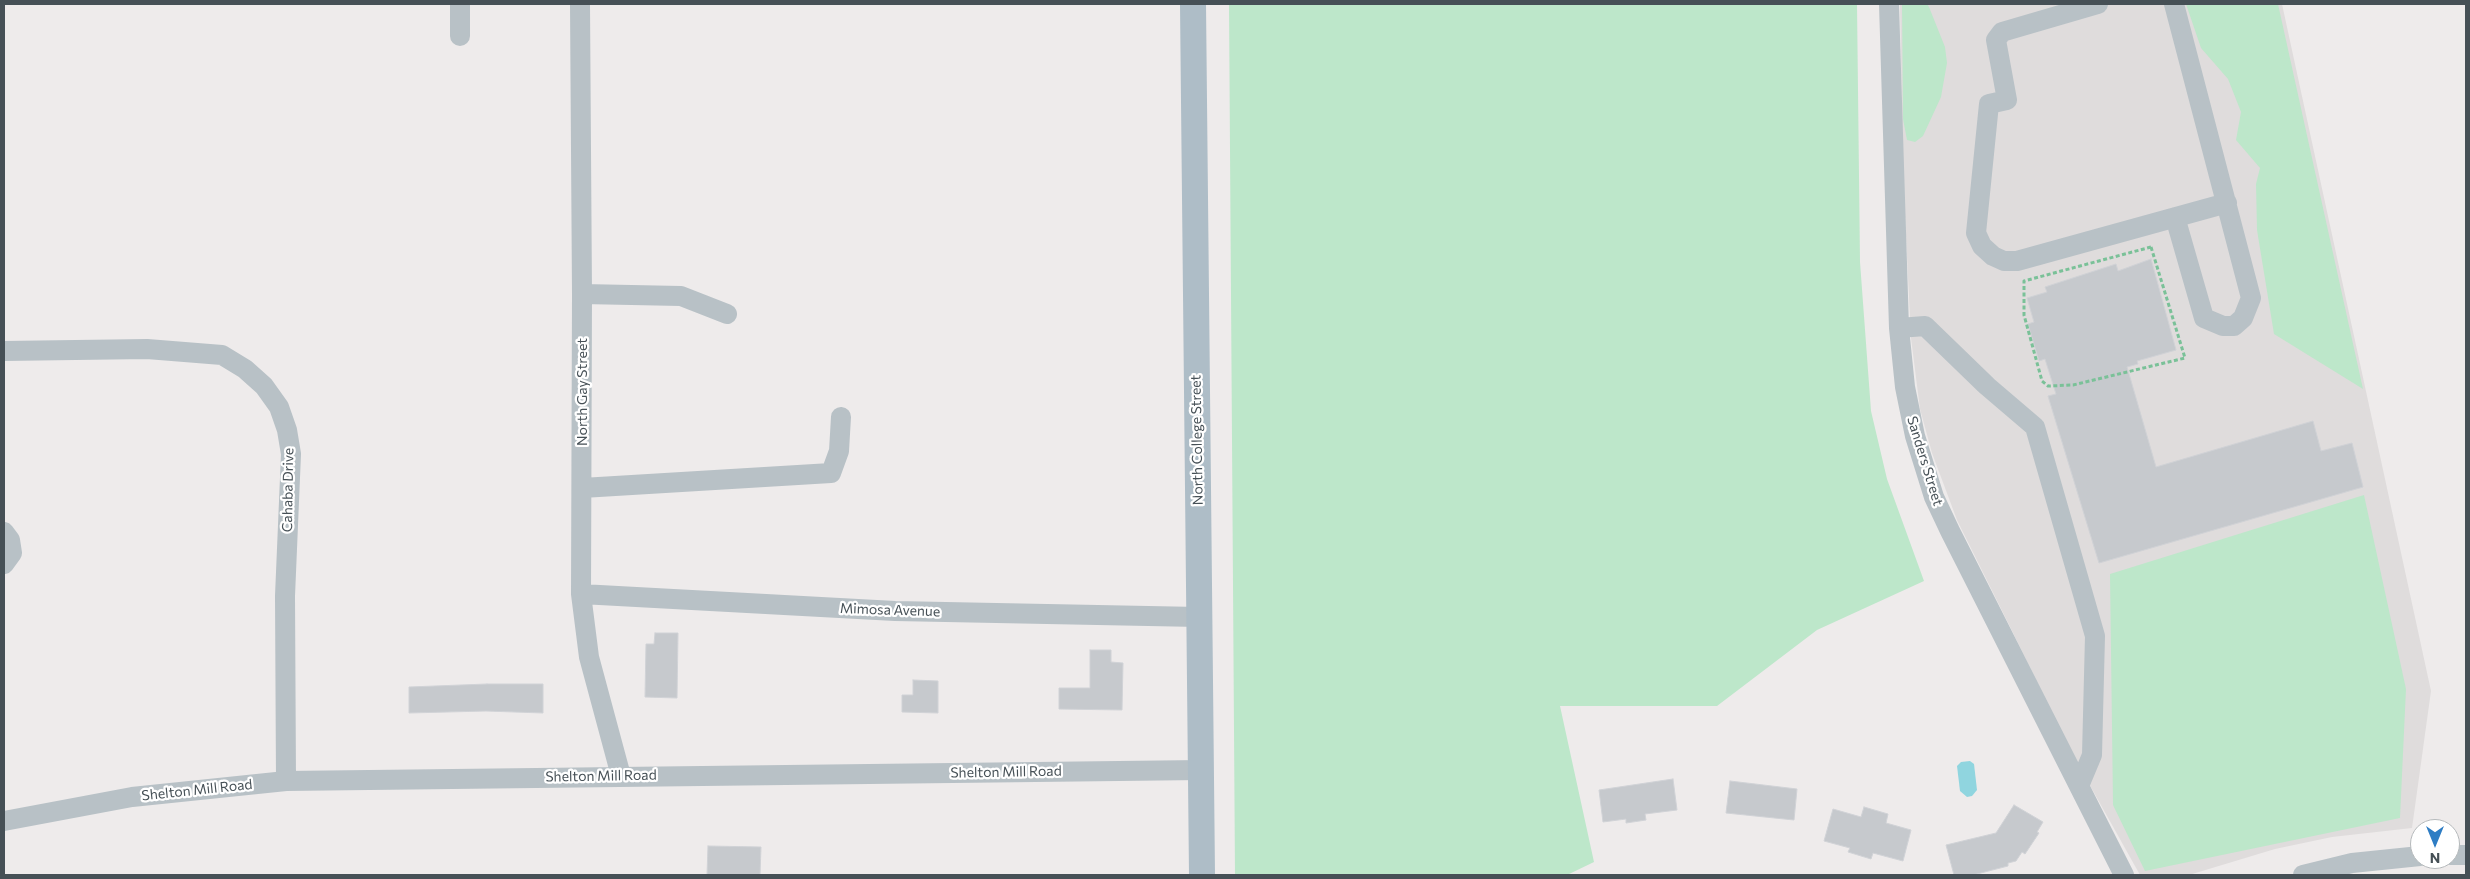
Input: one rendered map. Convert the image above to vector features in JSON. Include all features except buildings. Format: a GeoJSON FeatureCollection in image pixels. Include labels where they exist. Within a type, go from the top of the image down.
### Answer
{"type":"FeatureCollection","features":[{"type":"Feature","properties":{"kind":"main road","name":"North College Street"},"geometry":{"type":"LineString","coordinates":[[1193,4],[1202,875]]}},
{"type":"Feature","properties":{"kind":"street"},"geometry":{"type":"LineString","coordinates":[[460,4],[460,36]]}},
{"type":"Feature","properties":{"kind":"street","name":"North Gay Street"},"geometry":{"type":"LineString","coordinates":[[580,4],[582,294],[580,594],[589,657],[621,776]]}},
{"type":"Feature","properties":{"kind":"street","name":"Sanders Street"},"geometry":{"type":"LineString","coordinates":[[1889,4],[1899,328],[1904,387],[1915,436],[1934,497],[2124,875]]}},
{"type":"Feature","properties":{"kind":"street"},"geometry":{"type":"LineString","coordinates":[[2098,4],[2002,32],[1996,40],[2007,100],[1989,104],[1976,234],[1982,246],[1992,256],[2004,261],[2017,261],[2226,203]]}},
{"type":"Feature","properties":{"kind":"street"},"geometry":{"type":"LineString","coordinates":[[2174,4],[2251,298],[2244,318],[2234,326],[2218,324],[2204,318],[2175,217]]}},
{"type":"Feature","properties":{"kind":"street"},"geometry":{"type":"LineString","coordinates":[[582,294],[681,296],[727,314]]}},
{"type":"Feature","properties":{"kind":"street"},"geometry":{"type":"LineString","coordinates":[[1899,328],[1925,326],[1987,386],[2035,427],[2095,636],[2092,754],[2079,786]]}},
{"type":"Feature","properties":{"kind":"street","name":"Cahaba Drive"},"geometry":{"type":"LineString","coordinates":[[4,351],[147,349],[222,356],[245,369],[258,380],[279,407],[287,430],[291,454],[285,596],[286,781]]}},
{"type":"Feature","properties":{"kind":"street"},"geometry":{"type":"LineString","coordinates":[[582,488],[832,473],[839,450],[841,417]]}},
{"type":"Feature","properties":{"kind":"street"},"geometry":{"type":"LineString","coordinates":[[4,532],[10,540],[12,554],[4,564]]}},
{"type":"Feature","properties":{"kind":"street","name":"Mimosa Avenue"},"geometry":{"type":"LineString","coordinates":[[580,594],[895,610],[1199,617]]}},
{"type":"Feature","properties":{"kind":"street","name":"Shelton Mill Road"},"geometry":{"type":"LineString","coordinates":[[4,821],[132,797],[286,781],[1202,770]]}},
{"type":"Feature","properties":{"kind":"street"},"geometry":{"type":"LineString","coordinates":[[2303,875],[2352,863],[2410,857]]}},
{"type":"Feature","properties":{"kind":"path"},"geometry":{"type":"LineString","coordinates":[[2151,247],[2185,358],[2073,385],[2048,386],[2042,381],[2032,343],[2024,315],[2024,281],[2151,247]]}},
{"type":"Feature","properties":{"kind":"shaded area"},"geometry":{"type":"Polygon","coordinates":[[[1900,4],[2282,4],[2431,691],[2413,819],[2410,819],[2410,828],[2332,837],[2275,849],[2189,875],[2140,875],[2078,764],[1957,520],[1932,453],[1920,409],[1911,338],[1903,176],[1900,4]]]}},
{"type":"Feature","properties":{"kind":"green space"},"geometry":{"type":"Polygon","coordinates":[[[1229,4],[1857,4],[1860,262],[1871,411],[1887,479],[1924,581],[1817,630],[1717,706],[1560,706],[1594,862],[1567,875],[1235,875],[1229,4]]]}},
{"type":"Feature","properties":{"kind":"green space"},"geometry":{"type":"Polygon","coordinates":[[[1902,4],[1927,4],[1945,47],[1947,63],[1941,97],[1923,136],[1915,142],[1907,140],[1903,119],[1902,4]]]}},
{"type":"Feature","properties":{"kind":"green space"},"geometry":{"type":"Polygon","coordinates":[[[2186,4],[2278,4],[2363,389],[2274,334],[2257,230],[2256,184],[2260,168],[2236,140],[2241,112],[2228,79],[2201,48],[2186,4]]]}},
{"type":"Feature","properties":{"kind":"green space"},"geometry":{"type":"Polygon","coordinates":[[[2364,495],[2406,689],[2400,818],[2145,871],[2113,805],[2110,574],[2364,495]]]}},
{"type":"Feature","properties":{"kind":"water"},"geometry":{"type":"Polygon","coordinates":[[[1970,761],[1974,764],[1977,790],[1972,796],[1967,797],[1960,791],[1957,766],[1961,762],[1970,761]]]}}]}
